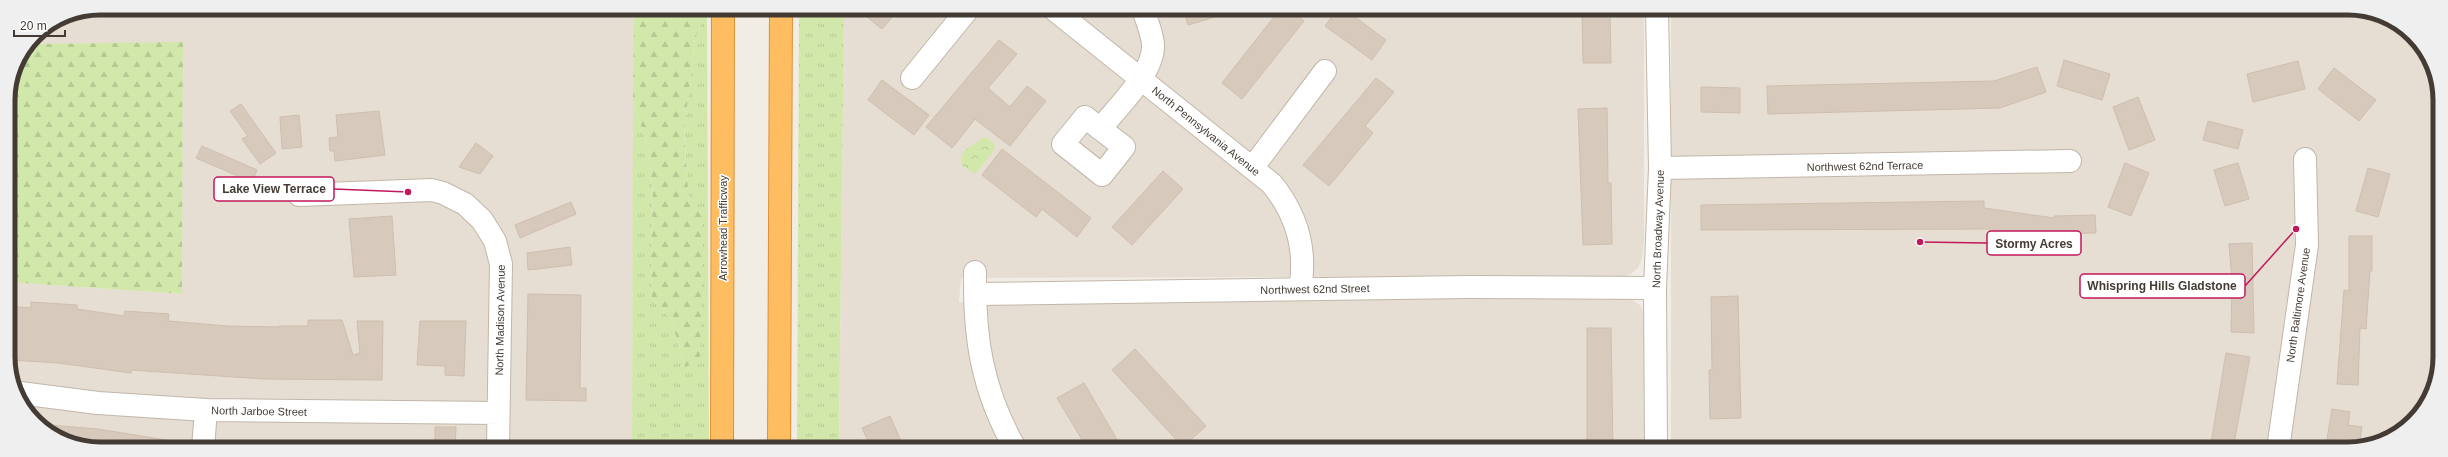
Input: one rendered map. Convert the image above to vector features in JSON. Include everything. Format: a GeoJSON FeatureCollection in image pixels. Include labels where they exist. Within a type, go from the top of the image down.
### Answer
{"type":"FeatureCollection","features":[{"type":"Feature","properties":{"kind":"highway","name":"Arrowhead Trafficway"},"geometry":{"type":"LineString","coordinates":[[722,442],[723,15]]}},
{"type":"Feature","properties":{"kind":"highway"},"geometry":{"type":"LineString","coordinates":[[779,442],[781,15]]}},
{"type":"Feature","properties":{"kind":"street"},"geometry":{"type":"LineString","coordinates":[[912,78],[964,15]]}},
{"type":"Feature","properties":{"kind":"street","name":"North Pennsylvania Avenue"},"geometry":{"type":"LineString","coordinates":[[1061,15],[1253,167],[1272,184],[1293,215],[1302,252],[1300,289]]}},
{"type":"Feature","properties":{"kind":"street"},"geometry":{"type":"LineString","coordinates":[[1100,129],[1141,79],[1153,45],[1146,15]]}},
{"type":"Feature","properties":{"kind":"street","name":"North Broadway Avenue"},"geometry":{"type":"LineString","coordinates":[[1656,442],[1655,288],[1660,168],[1657,15]]}},
{"type":"Feature","properties":{"kind":"street"},"geometry":{"type":"LineString","coordinates":[[1253,167],[1325,71]]}},
{"type":"Feature","properties":{"kind":"street","name":"North Baltimore Avenue"},"geometry":{"type":"LineString","coordinates":[[2279,442],[2307,245],[2306,160]]}},
{"type":"Feature","properties":{"kind":"street","name":"Northwest 62nd Terrace"},"geometry":{"type":"LineString","coordinates":[[1660,168],[2070,161]]}},
{"type":"Feature","properties":{"kind":"street","name":"North Madison Avenue"},"geometry":{"type":"LineString","coordinates":[[299,195],[432,190],[465,204],[482,220],[495,241],[501,264],[498,442]]}},
{"type":"Feature","properties":{"kind":"street"},"geometry":{"type":"LineString","coordinates":[[975,272],[978,344],[984,373],[995,408],[1012,442]]}},
{"type":"Feature","properties":{"kind":"street","name":"Northwest 62nd Street"},"geometry":{"type":"LineString","coordinates":[[975,294],[1300,289],[1655,288]]}},
{"type":"Feature","properties":{"kind":"street","name":"North Jarboe Street"},"geometry":{"type":"LineString","coordinates":[[24,393],[98,403],[206,410],[498,412]]}},
{"type":"Feature","properties":{"kind":"street"},"geometry":{"type":"LineString","coordinates":[[203,442],[206,410]]}},
{"type":"Feature","properties":{"kind":"shaded area"},"geometry":{"type":"Polygon","coordinates":[[[95,15],[634,15],[632,442],[100,442],[78,439],[58,431],[44,421],[26,399],[18,379],[15,362],[15,282],[182,294],[183,43],[36,44],[53,29],[63,24],[95,15]]]}},
{"type":"Feature","properties":{"kind":"shaded area"},"geometry":{"type":"Polygon","coordinates":[[[844,15],[1644,15],[1644,241],[1642,259],[1638,268],[1631,274],[1626,276],[961,278],[959,302],[1626,296],[1640,305],[1644,312],[1647,328],[1648,442],[839,442],[844,15]]]}},
{"type":"Feature","properties":{"kind":"shaded area"},"geometry":{"type":"Polygon","coordinates":[[[1671,15],[2348,15],[2370,18],[2395,29],[2412,44],[2419,53],[2428,73],[2433,95],[2433,357],[2430,379],[2419,404],[2404,421],[2395,428],[2370,439],[2353,442],[1671,442],[1671,15]]]}},
{"type":"Feature","properties":{"kind":"green space"},"geometry":{"type":"Polygon","coordinates":[[[634,15],[704,15],[695,39],[684,133],[689,202],[703,217],[700,361],[685,367],[671,319],[652,299],[651,251],[653,196],[649,151],[633,101],[634,15]]]}},
{"type":"Feature","properties":{"kind":"green space"},"geometry":{"type":"Polygon","coordinates":[[[704,15],[707,15],[709,442],[632,442],[633,101],[649,151],[653,196],[651,251],[652,299],[671,319],[685,367],[689,202],[684,133],[695,39],[704,15]]]}},
{"type":"Feature","properties":{"kind":"green space"},"geometry":{"type":"Polygon","coordinates":[[[799,15],[844,15],[839,440],[834,442],[797,442],[799,15]]]}},
{"type":"Feature","properties":{"kind":"green space"},"geometry":{"type":"Polygon","coordinates":[[[183,42],[182,294],[15,282],[15,95],[18,78],[24,63],[36,44],[183,42]]]}},
{"type":"Feature","properties":{"kind":"green space"},"geometry":{"type":"Polygon","coordinates":[[[987,137],[995,145],[994,150],[977,172],[973,173],[961,165],[963,152],[982,138],[987,137]]]}},
{"type":"Feature","properties":{"kind":"building"},"geometry":{"type":"Polygon","coordinates":[[[865,15],[894,15],[882,29],[865,15]]]}},
{"type":"Feature","properties":{"kind":"building"},"geometry":{"type":"Polygon","coordinates":[[[1185,15],[1222,15],[1188,25],[1185,15]]]}},
{"type":"Feature","properties":{"kind":"building"},"geometry":{"type":"Polygon","coordinates":[[[1275,15],[1297,15],[1304,21],[1242,99],[1222,83],[1275,15]]]}},
{"type":"Feature","properties":{"kind":"building"},"geometry":{"type":"Polygon","coordinates":[[[1333,15],[1352,15],[1386,40],[1372,60],[1325,26],[1333,15]]]}},
{"type":"Feature","properties":{"kind":"building"},"geometry":{"type":"Polygon","coordinates":[[[1582,15],[1610,15],[1611,63],[1583,63],[1582,15]]]}},
{"type":"Feature","properties":{"kind":"building"},"geometry":{"type":"Polygon","coordinates":[[[999,40],[1017,54],[988,88],[1010,107],[1027,86],[1046,101],[1010,146],[975,119],[952,148],[926,127],[999,40]]]}},
{"type":"Feature","properties":{"kind":"building"},"geometry":{"type":"Polygon","coordinates":[[[2064,60],[2110,74],[2102,100],[2057,86],[2064,60]]]}},
{"type":"Feature","properties":{"kind":"building"},"geometry":{"type":"Polygon","coordinates":[[[2298,61],[2305,89],[2253,102],[2247,74],[2298,61]]]}},
{"type":"Feature","properties":{"kind":"building"},"geometry":{"type":"Polygon","coordinates":[[[2037,67],[2046,92],[2000,108],[1768,114],[1767,86],[1994,81],[2037,67]]]}},
{"type":"Feature","properties":{"kind":"building"},"geometry":{"type":"Polygon","coordinates":[[[2334,68],[2376,100],[2359,121],[2318,89],[2334,68]]]}},
{"type":"Feature","properties":{"kind":"building"},"geometry":{"type":"Polygon","coordinates":[[[1376,78],[1394,92],[1365,126],[1373,133],[1329,186],[1303,165],[1376,78]]]}},
{"type":"Feature","properties":{"kind":"building"},"geometry":{"type":"Polygon","coordinates":[[[882,80],[929,115],[914,135],[868,100],[882,80]]]}},
{"type":"Feature","properties":{"kind":"building"},"geometry":{"type":"Polygon","coordinates":[[[1701,87],[1740,88],[1740,113],[1701,112],[1701,87]]]}},
{"type":"Feature","properties":{"kind":"building"},"geometry":{"type":"Polygon","coordinates":[[[2138,97],[2155,140],[2129,150],[2113,107],[2138,97]]]}},
{"type":"Feature","properties":{"kind":"building"},"geometry":{"type":"Polygon","coordinates":[[[241,104],[276,153],[260,164],[242,139],[248,136],[230,111],[241,104]]]}},
{"type":"Feature","properties":{"kind":"building"},"geometry":{"type":"Polygon","coordinates":[[[1607,108],[1608,183],[1611,183],[1612,244],[1583,245],[1578,109],[1607,108]]]}},
{"type":"Feature","properties":{"kind":"building"},"geometry":{"type":"Polygon","coordinates":[[[379,111],[385,155],[335,161],[334,151],[330,151],[329,138],[338,137],[336,115],[379,111]]]}},
{"type":"Feature","properties":{"kind":"building"},"geometry":{"type":"Polygon","coordinates":[[[299,115],[302,147],[282,149],[280,117],[299,115]]]}},
{"type":"Feature","properties":{"kind":"building"},"geometry":{"type":"Polygon","coordinates":[[[2208,121],[2243,130],[2238,149],[2203,140],[2208,121]]]}},
{"type":"Feature","properties":{"kind":"building"},"geometry":{"type":"Polygon","coordinates":[[[476,143],[493,156],[480,174],[459,167],[476,143]]]}},
{"type":"Feature","properties":{"kind":"building"},"geometry":{"type":"Polygon","coordinates":[[[202,146],[257,170],[252,182],[196,158],[202,146]]]}},
{"type":"Feature","properties":{"kind":"building"},"geometry":{"type":"Polygon","coordinates":[[[1002,149],[1091,218],[1077,237],[1042,209],[1036,217],[982,175],[1002,149]]]}},
{"type":"Feature","properties":{"kind":"building"},"geometry":{"type":"Polygon","coordinates":[[[2125,163],[2149,173],[2131,216],[2108,207],[2125,163]]]}},
{"type":"Feature","properties":{"kind":"building"},"geometry":{"type":"Polygon","coordinates":[[[2238,163],[2249,199],[2225,206],[2214,170],[2238,163]]]}},
{"type":"Feature","properties":{"kind":"building"},"geometry":{"type":"Polygon","coordinates":[[[2368,168],[2390,174],[2378,217],[2356,211],[2368,168]]]}},
{"type":"Feature","properties":{"kind":"building"},"geometry":{"type":"Polygon","coordinates":[[[1163,171],[1183,189],[1132,245],[1112,227],[1163,171]]]}},
{"type":"Feature","properties":{"kind":"building"},"geometry":{"type":"Polygon","coordinates":[[[1984,201],[1984,208],[2054,218],[2054,216],[2095,215],[2096,233],[2041,234],[2039,243],[1993,237],[1994,229],[1701,230],[1701,205],[1984,201]]]}},
{"type":"Feature","properties":{"kind":"building"},"geometry":{"type":"Polygon","coordinates":[[[571,202],[576,214],[520,238],[515,225],[571,202]]]}},
{"type":"Feature","properties":{"kind":"building"},"geometry":{"type":"Polygon","coordinates":[[[392,216],[396,275],[354,277],[349,219],[392,216]]]}},
{"type":"Feature","properties":{"kind":"building"},"geometry":{"type":"Polygon","coordinates":[[[2349,236],[2372,236],[2372,271],[2370,271],[2366,329],[2360,328],[2358,385],[2337,384],[2344,290],[2349,291],[2349,236]]]}},
{"type":"Feature","properties":{"kind":"building"},"geometry":{"type":"Polygon","coordinates":[[[2252,243],[2254,333],[2231,332],[2232,281],[2229,244],[2252,243]]]}},
{"type":"Feature","properties":{"kind":"building"},"geometry":{"type":"Polygon","coordinates":[[[570,247],[572,265],[528,270],[527,253],[570,247]]]}},
{"type":"Feature","properties":{"kind":"building"},"geometry":{"type":"Polygon","coordinates":[[[528,294],[581,295],[580,388],[586,388],[586,401],[526,400],[528,294]]]}},
{"type":"Feature","properties":{"kind":"building"},"geometry":{"type":"Polygon","coordinates":[[[1738,296],[1741,418],[1710,419],[1709,370],[1712,370],[1711,297],[1738,296]]]}},
{"type":"Feature","properties":{"kind":"building"},"geometry":{"type":"Polygon","coordinates":[[[31,302],[77,305],[77,309],[124,316],[125,311],[169,314],[168,321],[228,326],[308,326],[308,320],[342,320],[353,355],[360,353],[357,321],[383,321],[382,380],[263,379],[131,370],[131,373],[58,363],[15,360],[15,307],[31,308],[31,302]]]}},
{"type":"Feature","properties":{"kind":"building"},"geometry":{"type":"Polygon","coordinates":[[[420,321],[466,321],[464,376],[445,375],[445,366],[417,365],[420,321]]]}},
{"type":"Feature","properties":{"kind":"building"},"geometry":{"type":"Polygon","coordinates":[[[1587,328],[1611,328],[1613,442],[1587,442],[1587,328]]]}},
{"type":"Feature","properties":{"kind":"building"},"geometry":{"type":"Polygon","coordinates":[[[1135,349],[1206,426],[1188,442],[1178,442],[1112,370],[1135,349]]]}},
{"type":"Feature","properties":{"kind":"building"},"geometry":{"type":"Polygon","coordinates":[[[2226,353],[2250,357],[2234,442],[2211,442],[2226,353]]]}},
{"type":"Feature","properties":{"kind":"building"},"geometry":{"type":"Polygon","coordinates":[[[1084,383],[1118,442],[1083,442],[1057,398],[1084,383]]]}},
{"type":"Feature","properties":{"kind":"building"},"geometry":{"type":"Polygon","coordinates":[[[2332,409],[2350,412],[2348,425],[2362,427],[2360,441],[2326,442],[2332,409]]]}},
{"type":"Feature","properties":{"kind":"building"},"geometry":{"type":"Polygon","coordinates":[[[890,416],[901,442],[868,442],[862,428],[890,416]]]}},
{"type":"Feature","properties":{"kind":"building"},"geometry":{"type":"Polygon","coordinates":[[[49,425],[98,429],[172,441],[89,441],[78,439],[58,431],[49,425]]]}},
{"type":"Feature","properties":{"kind":"building"},"geometry":{"type":"Polygon","coordinates":[[[435,427],[456,427],[455,442],[435,442],[435,427]]]}},
{"type":"Feature","properties":{"kind":"place","name":"Lake View Terrace"},"geometry":{"type":"Point","coordinates":[408,192]}},
{"type":"Feature","properties":{"kind":"place","name":"Whispring Hills Gladstone"},"geometry":{"type":"Point","coordinates":[2296,229]}},
{"type":"Feature","properties":{"kind":"place","name":"Stormy Acres"},"geometry":{"type":"Point","coordinates":[1920,242]}}]}
